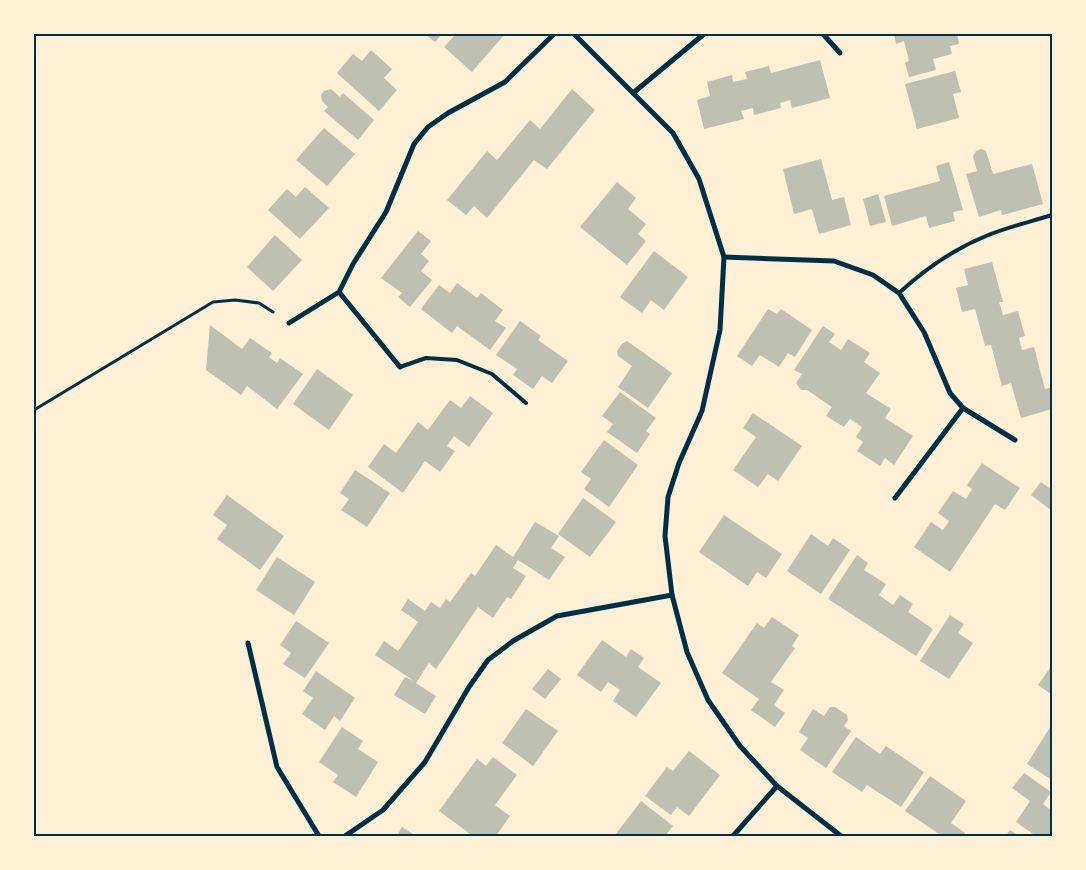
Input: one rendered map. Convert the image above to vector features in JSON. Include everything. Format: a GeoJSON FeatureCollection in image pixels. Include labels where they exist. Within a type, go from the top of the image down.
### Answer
{"type":"FeatureCollection","features":[{"type":"Feature","properties":{"kind":"street"},"geometry":{"type":"LineString","coordinates":[[289,323],[339,292],[353,264],[386,212],[414,144],[428,127],[448,113],[505,82],[554,34]]}},
{"type":"Feature","properties":{"kind":"street"},"geometry":{"type":"LineString","coordinates":[[574,34],[673,133],[700,179],[724,257],[720,330],[702,411],[668,497],[665,536],[672,595],[688,652],[708,700],[740,746],[777,786],[841,836]]}},
{"type":"Feature","properties":{"kind":"street"},"geometry":{"type":"LineString","coordinates":[[633,92],[704,34]]}},
{"type":"Feature","properties":{"kind":"street"},"geometry":{"type":"LineString","coordinates":[[822,34],[840,52]]}},
{"type":"Feature","properties":{"kind":"street"},"geometry":{"type":"LineString","coordinates":[[724,257],[834,260],[873,276],[899,293],[924,332],[950,393],[963,408],[1015,440]]}},
{"type":"Feature","properties":{"kind":"street"},"geometry":{"type":"LineString","coordinates":[[339,292],[400,367]]}},
{"type":"Feature","properties":{"kind":"street"},"geometry":{"type":"LineString","coordinates":[[895,498],[963,408]]}},
{"type":"Feature","properties":{"kind":"street"},"geometry":{"type":"LineString","coordinates":[[345,836],[383,810],[425,762],[488,660],[513,641],[557,616],[672,595]]}},
{"type":"Feature","properties":{"kind":"street"},"geometry":{"type":"LineString","coordinates":[[248,642],[277,767],[319,836]]}},
{"type":"Feature","properties":{"kind":"street"},"geometry":{"type":"LineString","coordinates":[[733,836],[777,786]]}},
{"type":"Feature","properties":{"kind":"lane"},"geometry":{"type":"LineString","coordinates":[[899,293],[920,274],[956,251],[978,240],[1052,215]]}},
{"type":"Feature","properties":{"kind":"lane"},"geometry":{"type":"LineString","coordinates":[[400,367],[426,358],[457,360],[492,374],[526,403]]}},
{"type":"Feature","properties":{"kind":"path"},"geometry":{"type":"LineString","coordinates":[[34,410],[213,302],[235,300],[259,303],[289,323]]}},
{"type":"Feature","properties":{"kind":"building"},"geometry":{"type":"Polygon","coordinates":[[[425,34],[442,34],[435,42],[425,34]]]}},
{"type":"Feature","properties":{"kind":"building"},"geometry":{"type":"Polygon","coordinates":[[[456,34],[505,34],[472,72],[444,47],[456,34]]]}},
{"type":"Feature","properties":{"kind":"building"},"geometry":{"type":"Polygon","coordinates":[[[894,34],[957,34],[959,44],[950,46],[952,54],[933,59],[936,70],[909,77],[905,63],[909,61],[904,41],[896,44],[894,34]]]}},
{"type":"Feature","properties":{"kind":"building"},"geometry":{"type":"Polygon","coordinates":[[[371,50],[392,69],[384,78],[397,90],[379,111],[337,73],[353,54],[362,61],[371,50]]]}},
{"type":"Feature","properties":{"kind":"building"},"geometry":{"type":"Polygon","coordinates":[[[820,60],[830,98],[792,108],[790,100],[780,103],[781,108],[754,115],[753,108],[741,111],[744,119],[704,129],[697,100],[710,96],[707,82],[732,75],[733,82],[747,79],[745,72],[769,66],[771,73],[820,60]]]}},
{"type":"Feature","properties":{"kind":"building"},"geometry":{"type":"Polygon","coordinates":[[[955,71],[961,92],[953,94],[959,118],[917,129],[905,84],[955,71]]]}},
{"type":"Feature","properties":{"kind":"building"},"geometry":{"type":"Polygon","coordinates":[[[331,89],[340,97],[343,93],[374,120],[358,140],[324,111],[328,107],[322,101],[321,95],[324,91],[331,89]]]}},
{"type":"Feature","properties":{"kind":"building"},"geometry":{"type":"Polygon","coordinates":[[[572,89],[595,110],[547,169],[534,160],[487,218],[474,206],[466,215],[447,200],[487,151],[497,160],[530,120],[540,129],[572,89]]]}},
{"type":"Feature","properties":{"kind":"building"},"geometry":{"type":"Polygon","coordinates":[[[324,128],[355,154],[327,186],[296,160],[324,128]]]}},
{"type":"Feature","properties":{"kind":"building"},"geometry":{"type":"Polygon","coordinates":[[[981,149],[986,151],[993,174],[1032,164],[1043,204],[1002,215],[1001,210],[979,217],[966,174],[977,171],[973,156],[976,151],[981,149]]]}},
{"type":"Feature","properties":{"kind":"building"},"geometry":{"type":"Polygon","coordinates":[[[821,159],[832,200],[844,197],[851,225],[819,234],[812,209],[794,214],[783,169],[821,159]]]}},
{"type":"Feature","properties":{"kind":"building"},"geometry":{"type":"Polygon","coordinates":[[[949,162],[963,210],[953,212],[955,221],[929,228],[926,216],[892,226],[884,196],[940,181],[936,166],[949,162]]]}},
{"type":"Feature","properties":{"kind":"building"},"geometry":{"type":"Polygon","coordinates":[[[617,182],[636,198],[628,209],[646,224],[638,234],[646,241],[627,265],[580,227],[617,182]]]}},
{"type":"Feature","properties":{"kind":"building"},"geometry":{"type":"Polygon","coordinates":[[[305,187],[329,208],[300,239],[268,210],[287,189],[296,197],[305,187]]]}},
{"type":"Feature","properties":{"kind":"building"},"geometry":{"type":"Polygon","coordinates":[[[878,194],[886,222],[870,226],[863,199],[878,194]]]}},
{"type":"Feature","properties":{"kind":"building"},"geometry":{"type":"Polygon","coordinates":[[[418,231],[431,241],[421,254],[429,261],[421,271],[432,280],[410,307],[398,297],[402,293],[381,278],[418,231]]]}},
{"type":"Feature","properties":{"kind":"building"},"geometry":{"type":"Polygon","coordinates":[[[275,235],[302,260],[273,291],[247,267],[275,235]]]}},
{"type":"Feature","properties":{"kind":"building"},"geometry":{"type":"Polygon","coordinates":[[[654,251],[688,277],[664,310],[651,300],[642,313],[620,297],[654,251]]]}},
{"type":"Feature","properties":{"kind":"building"},"geometry":{"type":"Polygon","coordinates":[[[992,262],[1003,302],[999,302],[1003,315],[1018,311],[1025,336],[1019,338],[1022,350],[1034,347],[1045,389],[1052,387],[1052,409],[1021,418],[1011,383],[1002,386],[991,345],[985,346],[975,309],[962,312],[956,288],[968,285],[964,269],[992,262]]]}},
{"type":"Feature","properties":{"kind":"building"},"geometry":{"type":"Polygon","coordinates":[[[457,283],[477,298],[481,293],[503,310],[495,321],[506,328],[490,350],[457,326],[452,333],[421,309],[439,285],[450,293],[457,283]]]}},
{"type":"Feature","properties":{"kind":"building"},"geometry":{"type":"Polygon","coordinates":[[[768,309],[777,314],[781,309],[812,330],[795,357],[788,353],[779,367],[760,355],[752,366],[737,356],[768,309]]]}},
{"type":"Feature","properties":{"kind":"building"},"geometry":{"type":"Polygon","coordinates":[[[520,321],[541,336],[538,340],[568,361],[552,383],[542,376],[533,389],[513,375],[517,369],[496,355],[520,321]]]}},
{"type":"Feature","properties":{"kind":"building"},"geometry":{"type":"Polygon","coordinates":[[[210,325],[242,349],[250,338],[272,353],[269,357],[277,363],[280,358],[303,374],[277,409],[247,386],[241,395],[206,370],[210,325]]]}},
{"type":"Feature","properties":{"kind":"building"},"geometry":{"type":"Polygon","coordinates":[[[823,326],[835,334],[829,342],[841,350],[848,339],[870,353],[864,362],[880,373],[866,393],[891,409],[885,418],[913,436],[894,465],[885,458],[880,466],[857,451],[863,442],[856,437],[862,427],[850,419],[844,427],[826,416],[832,407],[807,390],[801,390],[796,383],[802,374],[794,370],[823,326]]]}},
{"type":"Feature","properties":{"kind":"building"},"geometry":{"type":"Polygon","coordinates":[[[627,341],[672,373],[648,408],[618,387],[632,366],[618,356],[617,351],[627,341]]]}},
{"type":"Feature","properties":{"kind":"building"},"geometry":{"type":"Polygon","coordinates":[[[317,369],[353,395],[329,430],[293,404],[317,369]]]}},
{"type":"Feature","properties":{"kind":"building"},"geometry":{"type":"Polygon","coordinates":[[[620,392],[656,418],[646,431],[650,434],[637,453],[607,432],[613,424],[602,416],[620,392]]]}},
{"type":"Feature","properties":{"kind":"building"},"geometry":{"type":"Polygon","coordinates":[[[470,396],[493,413],[469,447],[454,436],[447,446],[455,451],[440,472],[425,461],[403,493],[368,467],[384,444],[396,453],[418,422],[428,430],[450,400],[461,408],[470,396]]]}},
{"type":"Feature","properties":{"kind":"building"},"geometry":{"type":"Polygon","coordinates":[[[753,413],[802,446],[778,481],[768,474],[758,487],[733,470],[756,437],[743,428],[753,413]]]}},
{"type":"Feature","properties":{"kind":"building"},"geometry":{"type":"Polygon","coordinates":[[[604,440],[638,465],[609,507],[584,489],[591,479],[581,472],[604,440]]]}},
{"type":"Feature","properties":{"kind":"building"},"geometry":{"type":"Polygon","coordinates":[[[982,463],[1020,488],[1005,510],[995,504],[950,572],[914,547],[931,522],[943,530],[949,521],[938,513],[953,491],[966,499],[972,489],[967,485],[982,463]]]}},
{"type":"Feature","properties":{"kind":"building"},"geometry":{"type":"Polygon","coordinates":[[[355,470],[390,493],[367,527],[341,510],[349,499],[340,493],[355,470]]]}},
{"type":"Feature","properties":{"kind":"building"},"geometry":{"type":"Polygon","coordinates":[[[1041,482],[1052,490],[1052,511],[1031,495],[1041,482]]]}},
{"type":"Feature","properties":{"kind":"building"},"geometry":{"type":"Polygon","coordinates":[[[227,495],[284,536],[260,570],[217,539],[227,525],[213,515],[227,495]]]}},
{"type":"Feature","properties":{"kind":"building"},"geometry":{"type":"Polygon","coordinates":[[[583,498],[616,522],[590,557],[558,534],[583,498]]]}},
{"type":"Feature","properties":{"kind":"building"},"geometry":{"type":"Polygon","coordinates":[[[724,515],[782,554],[766,578],[757,572],[748,586],[699,552],[724,515]]]}},
{"type":"Feature","properties":{"kind":"building"},"geometry":{"type":"Polygon","coordinates":[[[535,522],[559,536],[551,548],[565,557],[549,580],[518,560],[513,568],[526,576],[511,599],[507,597],[493,618],[478,607],[436,669],[429,663],[416,683],[436,696],[425,714],[394,695],[405,677],[414,681],[375,655],[384,641],[398,651],[418,622],[401,610],[408,599],[425,611],[431,602],[440,608],[446,599],[450,602],[471,573],[475,576],[496,545],[513,557],[535,522]]]}},
{"type":"Feature","properties":{"kind":"building"},"geometry":{"type":"Polygon","coordinates":[[[811,534],[828,546],[833,538],[850,550],[821,594],[787,571],[811,534]]]}},
{"type":"Feature","properties":{"kind":"building"},"geometry":{"type":"Polygon","coordinates":[[[857,555],[868,563],[864,570],[886,584],[879,595],[893,605],[900,595],[913,604],[908,612],[933,629],[916,656],[828,599],[857,555]]]}},
{"type":"Feature","properties":{"kind":"building"},"geometry":{"type":"Polygon","coordinates":[[[277,557],[315,582],[294,615],[256,590],[277,557]]]}},
{"type":"Feature","properties":{"kind":"building"},"geometry":{"type":"Polygon","coordinates":[[[950,615],[964,624],[958,633],[973,643],[949,679],[920,661],[950,615]]]}},
{"type":"Feature","properties":{"kind":"building"},"geometry":{"type":"Polygon","coordinates":[[[772,617],[799,635],[792,646],[795,648],[771,682],[784,690],[774,705],[785,713],[775,727],[751,710],[759,699],[722,673],[757,623],[764,628],[772,617]]]}},
{"type":"Feature","properties":{"kind":"building"},"geometry":{"type":"Polygon","coordinates":[[[296,621],[329,643],[305,678],[283,664],[291,653],[280,645],[296,621]]]}},
{"type":"Feature","properties":{"kind":"building"},"geometry":{"type":"Polygon","coordinates":[[[602,640],[626,657],[631,649],[644,658],[638,667],[661,683],[636,717],[613,701],[620,690],[608,682],[601,692],[577,675],[602,640]]]}},
{"type":"Feature","properties":{"kind":"building"},"geometry":{"type":"Polygon","coordinates":[[[1052,665],[1052,695],[1038,685],[1052,665]]]}},
{"type":"Feature","properties":{"kind":"building"},"geometry":{"type":"Polygon","coordinates":[[[548,669],[561,679],[545,699],[532,689],[548,669]]]}},
{"type":"Feature","properties":{"kind":"building"},"geometry":{"type":"Polygon","coordinates":[[[316,671],[355,698],[340,721],[334,716],[325,730],[302,714],[313,698],[303,691],[316,671]]]}},
{"type":"Feature","properties":{"kind":"building"},"geometry":{"type":"Polygon","coordinates":[[[830,707],[835,707],[847,715],[848,720],[844,726],[851,731],[826,768],[800,750],[808,738],[799,732],[813,709],[824,716],[830,707]]]}},
{"type":"Feature","properties":{"kind":"building"},"geometry":{"type":"Polygon","coordinates":[[[526,709],[558,731],[533,766],[502,743],[526,709]]]}},
{"type":"Feature","properties":{"kind":"building"},"geometry":{"type":"Polygon","coordinates":[[[1052,724],[1052,780],[1027,764],[1052,724]]]}},
{"type":"Feature","properties":{"kind":"building"},"geometry":{"type":"Polygon","coordinates":[[[342,727],[363,741],[358,749],[378,762],[356,797],[333,782],[338,775],[319,762],[342,727]]]}},
{"type":"Feature","properties":{"kind":"building"},"geometry":{"type":"Polygon","coordinates":[[[856,737],[880,754],[886,746],[924,772],[901,807],[867,785],[862,792],[832,772],[856,737]]]}},
{"type":"Feature","properties":{"kind":"building"},"geometry":{"type":"Polygon","coordinates":[[[689,751],[720,775],[689,816],[677,807],[671,815],[645,796],[667,767],[673,771],[689,751]]]}},
{"type":"Feature","properties":{"kind":"building"},"geometry":{"type":"Polygon","coordinates":[[[493,757],[517,775],[495,805],[510,816],[496,836],[473,836],[439,811],[477,759],[486,766],[493,757]]]}},
{"type":"Feature","properties":{"kind":"building"},"geometry":{"type":"Polygon","coordinates":[[[1024,773],[1051,792],[1043,804],[1052,811],[1052,836],[1036,836],[1016,822],[1030,801],[1012,788],[1024,773]]]}},
{"type":"Feature","properties":{"kind":"building"},"geometry":{"type":"Polygon","coordinates":[[[930,776],[966,801],[951,823],[965,833],[963,836],[942,836],[905,811],[930,776]]]}},
{"type":"Feature","properties":{"kind":"building"},"geometry":{"type":"Polygon","coordinates":[[[641,801],[673,826],[665,836],[616,836],[615,835],[641,801]]]}},
{"type":"Feature","properties":{"kind":"building"},"geometry":{"type":"Polygon","coordinates":[[[402,827],[416,836],[397,836],[402,827]]]}},
{"type":"Feature","properties":{"kind":"building"},"geometry":{"type":"Polygon","coordinates":[[[1010,830],[1019,836],[1006,836],[1010,830]]]}}]}
